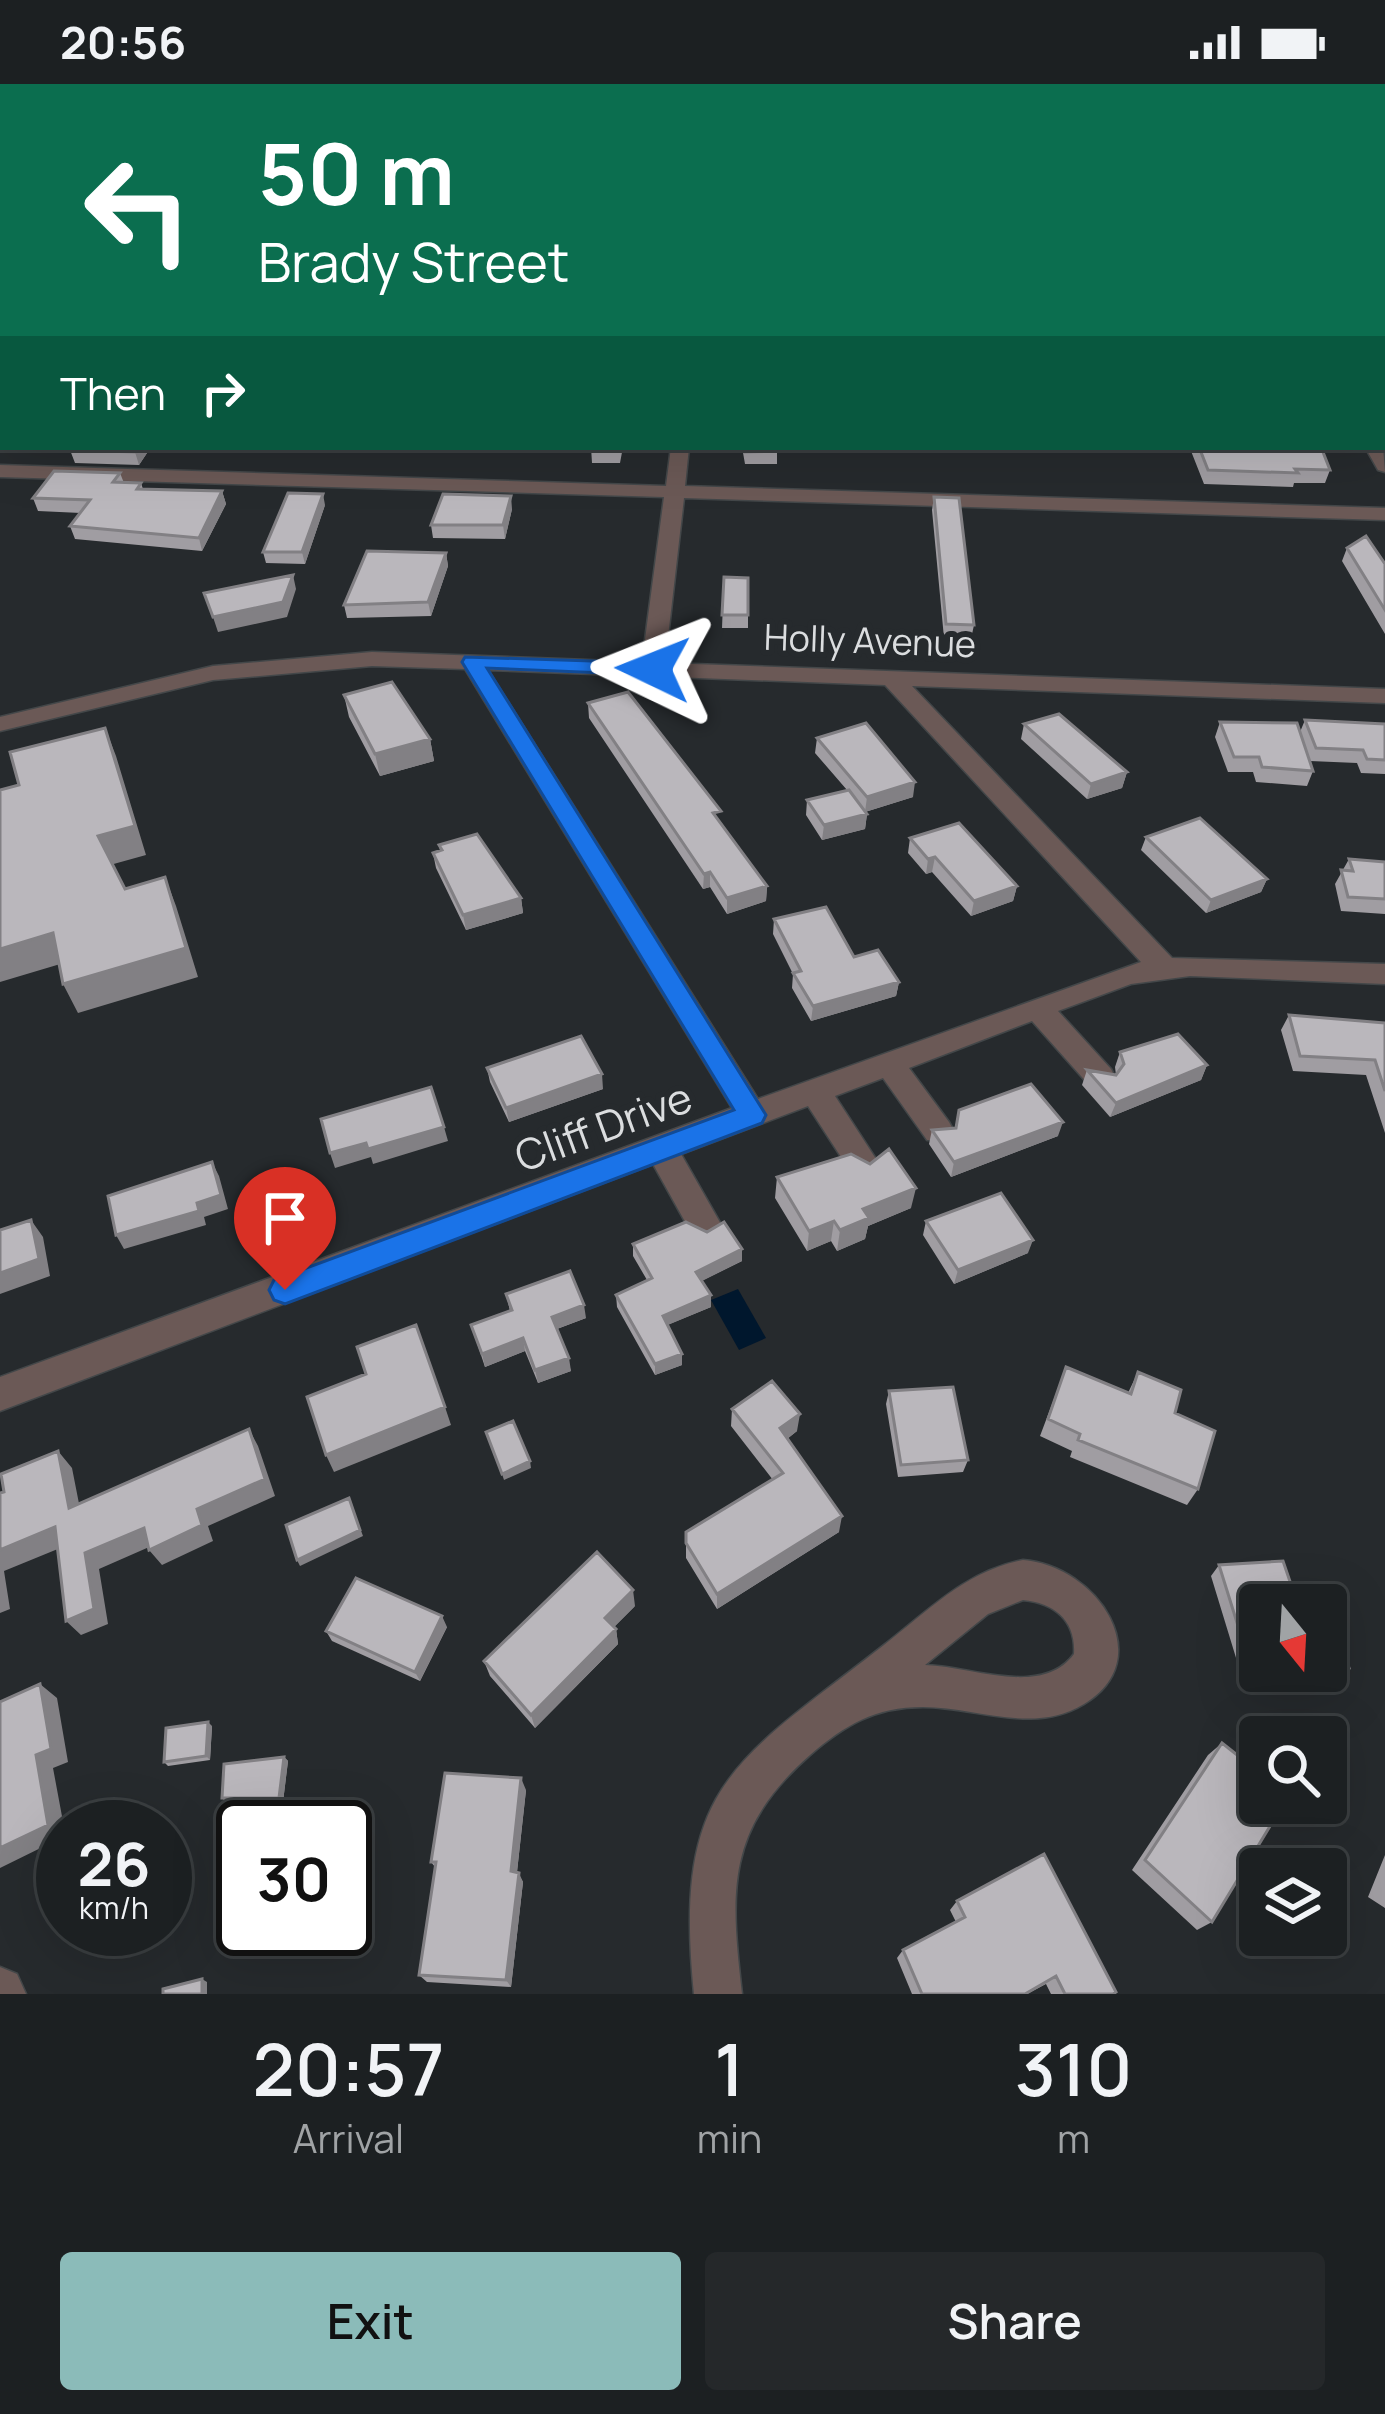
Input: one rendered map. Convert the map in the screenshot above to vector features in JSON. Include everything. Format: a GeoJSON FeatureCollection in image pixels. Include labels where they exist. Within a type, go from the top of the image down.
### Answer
{"type":"FeatureCollection","features":[{"type":"Feature","properties":{"kind":"street"},"geometry":{"type":"LineString","coordinates":[[653,669],[680,450]]}},
{"type":"Feature","properties":{"kind":"street"},"geometry":{"type":"LineString","coordinates":[[0,471],[1385,514]]}},
{"type":"Feature","properties":{"kind":"street","name":"Holly Avenue"},"geometry":{"type":"LineString","coordinates":[[0,724],[257,666],[372,658],[1385,696]]}},
{"type":"Feature","properties":{"kind":"street"},"geometry":{"type":"LineString","coordinates":[[472,662],[752,1115]]}},
{"type":"Feature","properties":{"kind":"street"},"geometry":{"type":"LineString","coordinates":[[892,678],[1163,967]]}},
{"type":"Feature","properties":{"kind":"street","name":"Cliff Drive"},"geometry":{"type":"LineString","coordinates":[[0,1394],[1128,974],[1163,967],[1385,974]]}},
{"type":"Feature","properties":{"kind":"street"},"geometry":{"type":"LineString","coordinates":[[1037,1007],[1100,1077]]}},
{"type":"Feature","properties":{"kind":"street"},"geometry":{"type":"LineString","coordinates":[[890,1063],[938,1131]]}},
{"type":"Feature","properties":{"kind":"street"},"geometry":{"type":"LineString","coordinates":[[815,1091],[865,1168]]}},
{"type":"Feature","properties":{"kind":"street"},"geometry":{"type":"LineString","coordinates":[[662,1150],[705,1226]]}},
{"type":"Feature","properties":{"kind":"street"},"geometry":{"type":"LineString","coordinates":[[718,1994],[707,1908],[724,1822],[774,1753],[962,1610],[1005,1584],[1025,1580],[1056,1586],[1080,1603],[1094,1626],[1096,1652],[1088,1671],[1056,1694],[906,1685],[846,1700]]}},
{"type":"Feature","properties":{"kind":"water"},"geometry":{"type":"Polygon","coordinates":[[[738,1289],[766,1338],[739,1350],[711,1300],[738,1289]]]}},
{"type":"Feature","properties":{"kind":"building"},"geometry":{"type":"Polygon","coordinates":[[[1200,450],[1322,450],[1330,470],[1295,469],[1298,473],[1208,470],[1200,450]]]}},
{"type":"Feature","properties":{"kind":"building"},"geometry":{"type":"Polygon","coordinates":[[[54,471],[120,473],[113,482],[141,483],[137,489],[222,491],[199,538],[70,526],[90,500],[33,498],[54,471]]]}},
{"type":"Feature","properties":{"kind":"building"},"geometry":{"type":"Polygon","coordinates":[[[288,493],[323,494],[302,552],[263,552],[288,493]]]}},
{"type":"Feature","properties":{"kind":"building"},"geometry":{"type":"Polygon","coordinates":[[[443,494],[511,496],[503,525],[431,525],[443,494]]]}},
{"type":"Feature","properties":{"kind":"building"},"geometry":{"type":"Polygon","coordinates":[[[934,497],[959,498],[974,625],[946,624],[934,497]]]}},
{"type":"Feature","properties":{"kind":"building"},"geometry":{"type":"Polygon","coordinates":[[[1366,536],[1385,564],[1385,610],[1347,548],[1366,536]]]}},
{"type":"Feature","properties":{"kind":"building"},"geometry":{"type":"Polygon","coordinates":[[[367,551],[446,553],[428,602],[344,605],[367,551]]]}},
{"type":"Feature","properties":{"kind":"building"},"geometry":{"type":"Polygon","coordinates":[[[293,575],[283,602],[213,617],[204,593],[293,575]]]}},
{"type":"Feature","properties":{"kind":"building"},"geometry":{"type":"Polygon","coordinates":[[[724,577],[748,578],[748,615],[722,615],[724,577]]]}},
{"type":"Feature","properties":{"kind":"building"},"geometry":{"type":"Polygon","coordinates":[[[392,682],[430,739],[375,754],[344,695],[392,682]]]}},
{"type":"Feature","properties":{"kind":"building"},"geometry":{"type":"Polygon","coordinates":[[[628,692],[721,811],[713,813],[767,886],[727,898],[710,872],[704,874],[588,703],[628,692]]]}},
{"type":"Feature","properties":{"kind":"building"},"geometry":{"type":"Polygon","coordinates":[[[1059,714],[1127,772],[1091,784],[1024,724],[1059,714]]]}},
{"type":"Feature","properties":{"kind":"building"},"geometry":{"type":"Polygon","coordinates":[[[1305,720],[1385,724],[1385,760],[1367,759],[1363,750],[1316,748],[1305,720]]]}},
{"type":"Feature","properties":{"kind":"building"},"geometry":{"type":"Polygon","coordinates":[[[1220,722],[1297,723],[1313,771],[1262,767],[1259,757],[1234,757],[1220,722]]]}},
{"type":"Feature","properties":{"kind":"building"},"geometry":{"type":"Polygon","coordinates":[[[866,723],[915,782],[867,797],[817,738],[866,723]]]}},
{"type":"Feature","properties":{"kind":"building"},"geometry":{"type":"Polygon","coordinates":[[[105,728],[135,826],[98,836],[125,889],[165,877],[186,948],[63,984],[53,933],[0,949],[0,790],[19,785],[10,752],[105,728]]]}},
{"type":"Feature","properties":{"kind":"building"},"geometry":{"type":"Polygon","coordinates":[[[849,790],[867,814],[824,825],[807,800],[849,790]]]}},
{"type":"Feature","properties":{"kind":"building"},"geometry":{"type":"Polygon","coordinates":[[[1200,818],[1267,879],[1211,900],[1146,837],[1200,818]]]}},
{"type":"Feature","properties":{"kind":"building"},"geometry":{"type":"Polygon","coordinates":[[[959,823],[1017,886],[974,901],[935,857],[928,859],[910,838],[959,823]]]}},
{"type":"Feature","properties":{"kind":"building"},"geometry":{"type":"Polygon","coordinates":[[[477,834],[521,898],[463,915],[433,853],[442,850],[439,845],[477,834]]]}},
{"type":"Feature","properties":{"kind":"building"},"geometry":{"type":"Polygon","coordinates":[[[1349,859],[1385,862],[1385,899],[1348,897],[1341,870],[1353,871],[1349,859]]]}},
{"type":"Feature","properties":{"kind":"building"},"geometry":{"type":"Polygon","coordinates":[[[826,907],[854,957],[878,950],[899,982],[813,1006],[793,973],[801,971],[774,919],[826,907]]]}},
{"type":"Feature","properties":{"kind":"building"},"geometry":{"type":"Polygon","coordinates":[[[1289,1015],[1385,1023],[1385,1091],[1375,1060],[1300,1056],[1289,1015]]]}},
{"type":"Feature","properties":{"kind":"building"},"geometry":{"type":"Polygon","coordinates":[[[1178,1034],[1207,1065],[1116,1103],[1087,1070],[1116,1075],[1124,1064],[1120,1052],[1178,1034]]]}},
{"type":"Feature","properties":{"kind":"building"},"geometry":{"type":"Polygon","coordinates":[[[581,1036],[602,1074],[506,1108],[487,1068],[581,1036]]]}},
{"type":"Feature","properties":{"kind":"building"},"geometry":{"type":"Polygon","coordinates":[[[1031,1084],[1063,1122],[954,1162],[932,1130],[956,1128],[959,1110],[1031,1084]]]}},
{"type":"Feature","properties":{"kind":"building"},"geometry":{"type":"Polygon","coordinates":[[[431,1087],[444,1127],[368,1149],[366,1143],[330,1153],[321,1119],[431,1087]]]}},
{"type":"Feature","properties":{"kind":"building"},"geometry":{"type":"Polygon","coordinates":[[[889,1149],[916,1188],[863,1209],[869,1218],[840,1230],[834,1221],[809,1231],[777,1177],[851,1154],[870,1164],[889,1149]]]}},
{"type":"Feature","properties":{"kind":"building"},"geometry":{"type":"Polygon","coordinates":[[[212,1162],[221,1195],[197,1203],[199,1211],[116,1235],[108,1196],[212,1162]]]}},
{"type":"Feature","properties":{"kind":"building"},"geometry":{"type":"Polygon","coordinates":[[[1001,1193],[1033,1240],[958,1270],[926,1221],[1001,1193]]]}},
{"type":"Feature","properties":{"kind":"building"},"geometry":{"type":"Polygon","coordinates":[[[31,1220],[39,1259],[0,1273],[0,1230],[31,1220]]]}},
{"type":"Feature","properties":{"kind":"building"},"geometry":{"type":"Polygon","coordinates":[[[686,1222],[707,1232],[724,1222],[742,1249],[696,1272],[711,1295],[663,1316],[682,1354],[655,1364],[616,1295],[652,1278],[633,1244],[686,1222]]]}},
{"type":"Feature","properties":{"kind":"building"},"geometry":{"type":"Polygon","coordinates":[[[570,1271],[584,1305],[552,1317],[569,1358],[535,1370],[523,1338],[482,1354],[471,1325],[512,1310],[506,1294],[570,1271]]]}},
{"type":"Feature","properties":{"kind":"building"},"geometry":{"type":"Polygon","coordinates":[[[416,1325],[445,1407],[326,1455],[307,1397],[366,1374],[357,1347],[416,1325]]]}},
{"type":"Feature","properties":{"kind":"building"},"geometry":{"type":"Polygon","coordinates":[[[1066,1367],[1131,1394],[1138,1372],[1181,1390],[1175,1413],[1215,1431],[1198,1489],[1078,1440],[1080,1434],[1048,1419],[1066,1367]]]}},
{"type":"Feature","properties":{"kind":"building"},"geometry":{"type":"Polygon","coordinates":[[[772,1381],[800,1414],[780,1428],[842,1516],[717,1594],[686,1543],[686,1532],[783,1473],[732,1409],[772,1381]]]}},
{"type":"Feature","properties":{"kind":"building"},"geometry":{"type":"Polygon","coordinates":[[[953,1387],[968,1460],[901,1465],[889,1391],[953,1387]]]}},
{"type":"Feature","properties":{"kind":"building"},"geometry":{"type":"Polygon","coordinates":[[[513,1421],[530,1461],[502,1474],[486,1432],[513,1421]]]}},
{"type":"Feature","properties":{"kind":"building"},"geometry":{"type":"Polygon","coordinates":[[[249,1429],[265,1479],[197,1509],[202,1525],[149,1550],[144,1528],[85,1553],[94,1609],[66,1621],[55,1527],[0,1550],[1,1474],[58,1451],[69,1508],[249,1429]]]}},
{"type":"Feature","properties":{"kind":"building"},"geometry":{"type":"Polygon","coordinates":[[[349,1498],[360,1530],[297,1560],[286,1525],[349,1498]]]}},
{"type":"Feature","properties":{"kind":"building"},"geometry":{"type":"Polygon","coordinates":[[[597,1552],[633,1590],[605,1618],[616,1629],[531,1715],[484,1661],[597,1552]]]}},
{"type":"Feature","properties":{"kind":"building"},"geometry":{"type":"Polygon","coordinates":[[[1283,1561],[1291,1584],[1239,1584],[1239,1629],[1219,1565],[1283,1561]]]}},
{"type":"Feature","properties":{"kind":"building"},"geometry":{"type":"Polygon","coordinates":[[[356,1578],[442,1616],[415,1672],[326,1631],[356,1578]]]}},
{"type":"Feature","properties":{"kind":"building"},"geometry":{"type":"Polygon","coordinates":[[[40,1684],[51,1749],[36,1755],[44,1800],[36,1800],[36,1831],[0,1848],[0,1702],[40,1684]]]}},
{"type":"Feature","properties":{"kind":"building"},"geometry":{"type":"Polygon","coordinates":[[[208,1722],[206,1756],[164,1762],[166,1728],[208,1722]]]}},
{"type":"Feature","properties":{"kind":"building"},"geometry":{"type":"Polygon","coordinates":[[[1222,1743],[1239,1756],[1239,1824],[1271,1824],[1257,1848],[1239,1848],[1239,1877],[1212,1922],[1145,1860],[1222,1743]]]}},
{"type":"Feature","properties":{"kind":"building"},"geometry":{"type":"Polygon","coordinates":[[[284,1757],[279,1798],[222,1798],[224,1764],[284,1757]]]}},
{"type":"Feature","properties":{"kind":"building"},"geometry":{"type":"Polygon","coordinates":[[[445,1773],[521,1778],[511,1871],[519,1873],[506,1980],[419,1975],[445,1773]]]}},
{"type":"Feature","properties":{"kind":"building"},"geometry":{"type":"Polygon","coordinates":[[[1044,1854],[1116,1992],[1065,1994],[1056,1976],[1025,1994],[922,1994],[903,1950],[965,1917],[957,1901],[1044,1854]]]}},
{"type":"Feature","properties":{"kind":"building"},"geometry":{"type":"Polygon","coordinates":[[[202,1979],[202,1994],[163,1994],[163,1989],[202,1979]]]}},
{"type":"Feature","properties":{"kind":"route"},"geometry":{"type":"LineString","coordinates":[[285,1290],[752,1115],[472,662],[653,669]]}}]}
